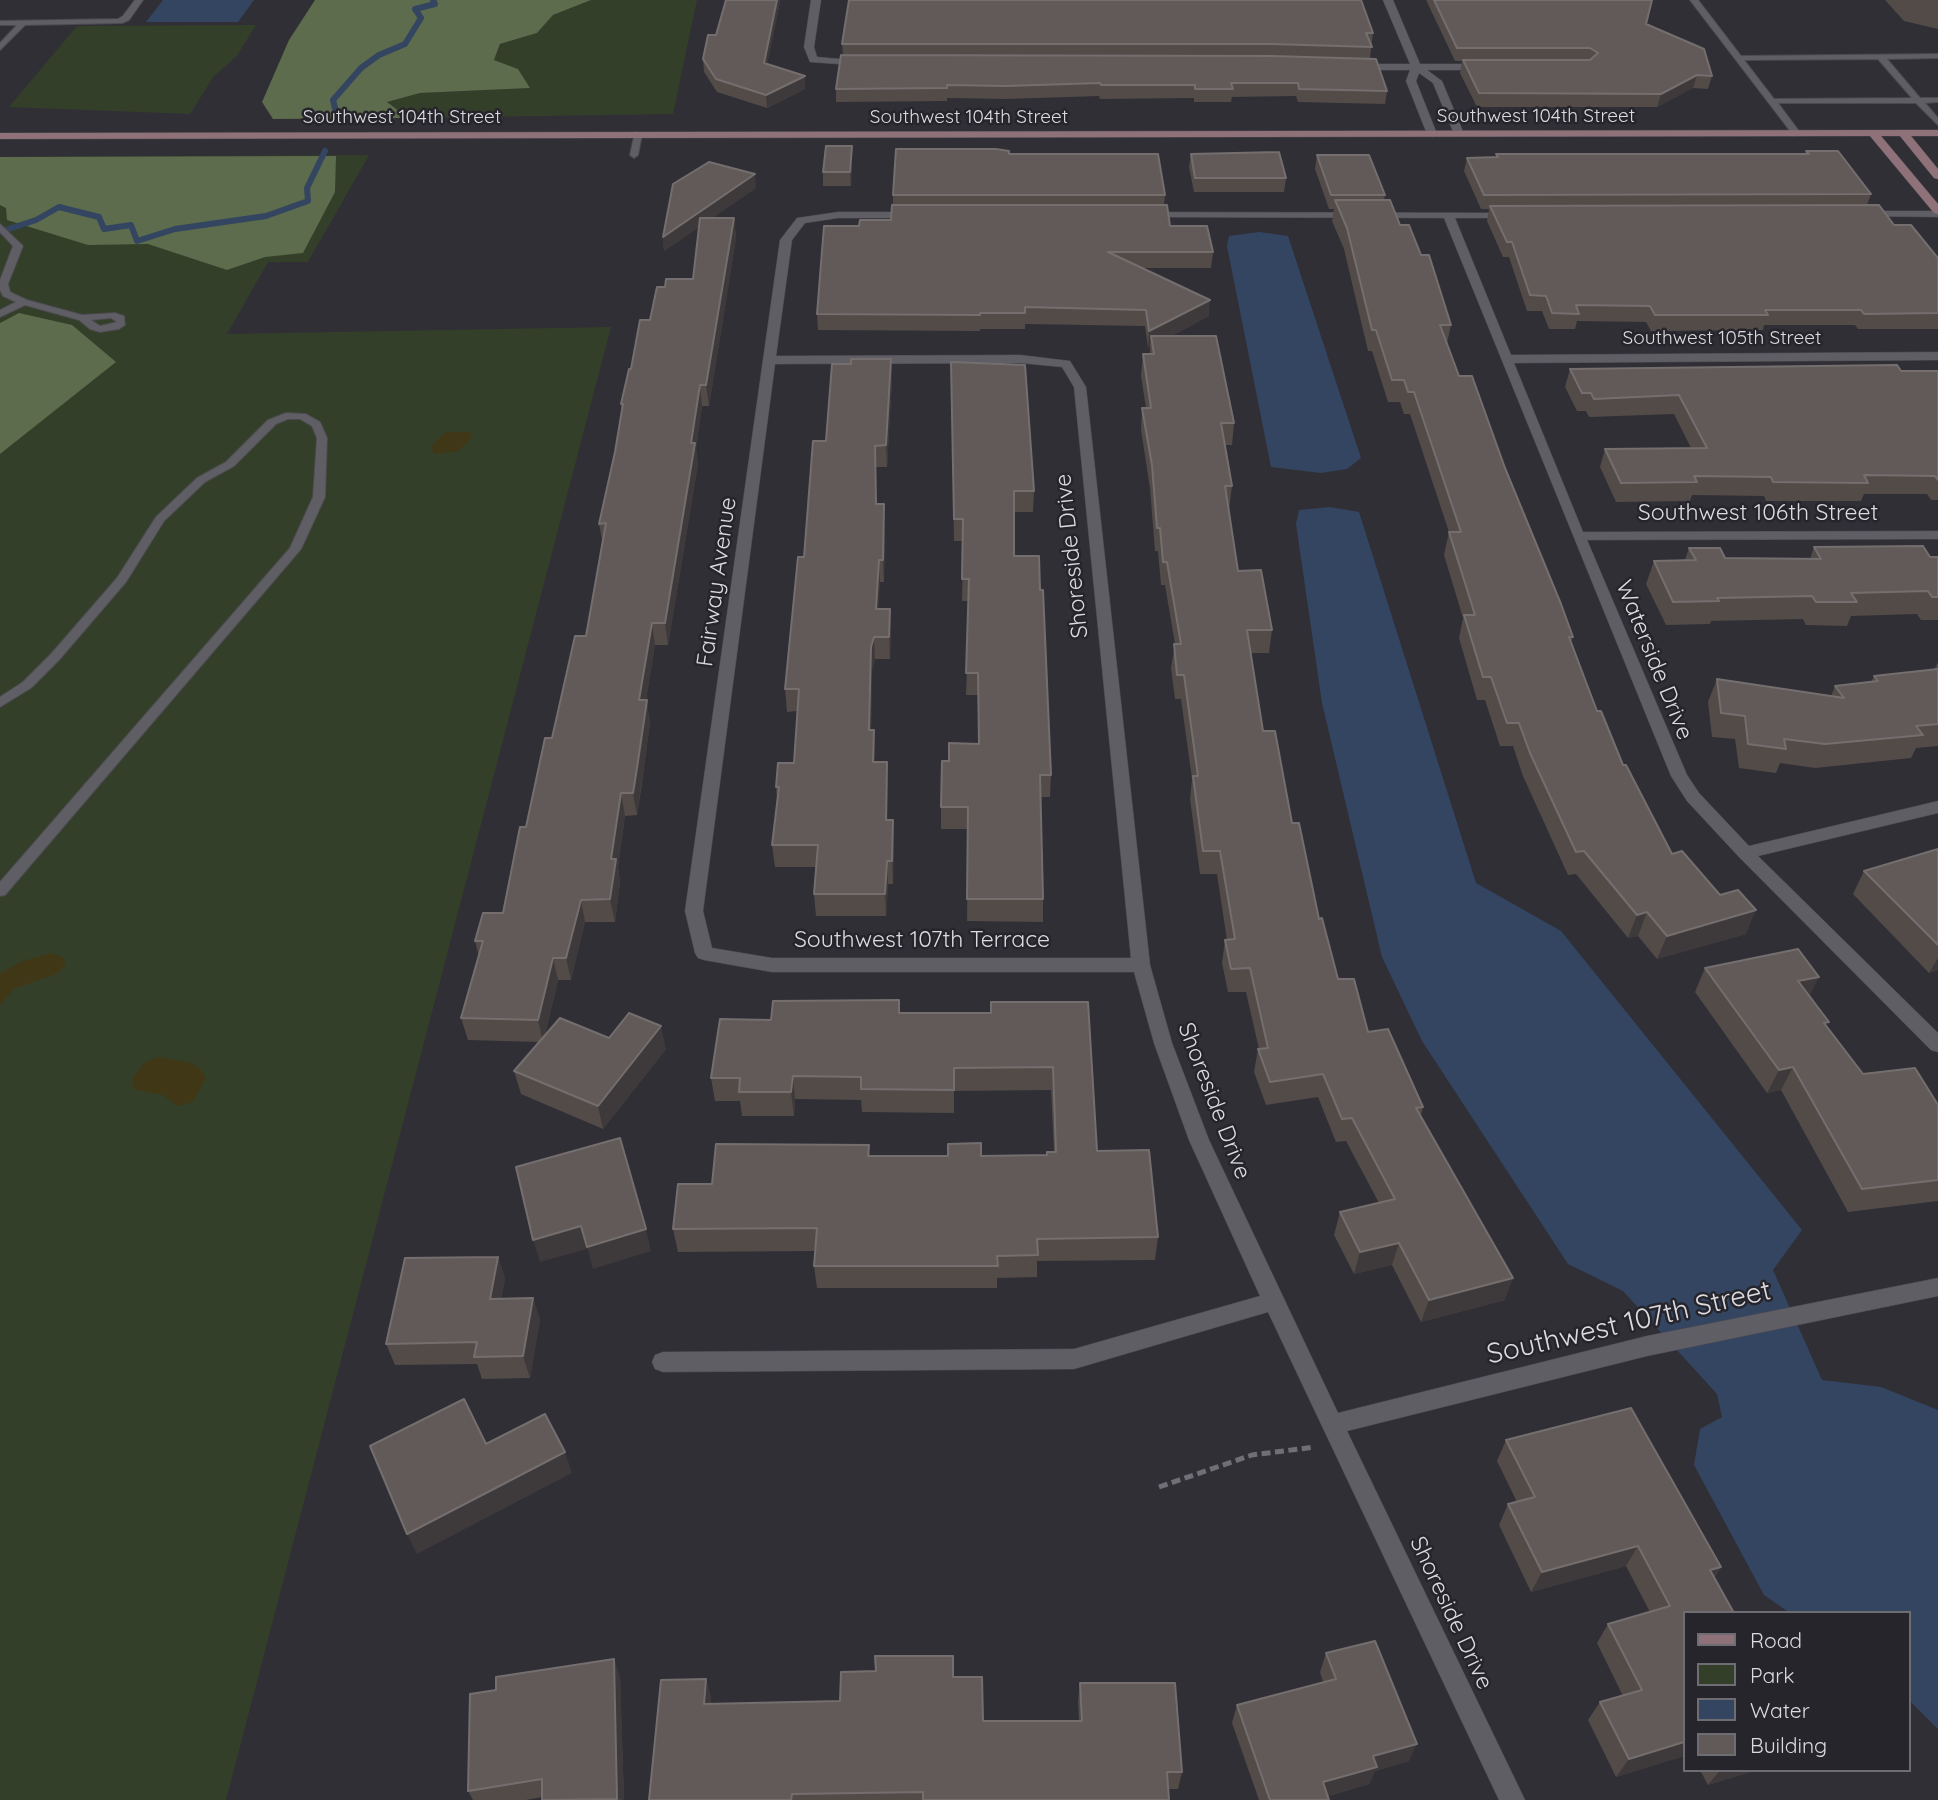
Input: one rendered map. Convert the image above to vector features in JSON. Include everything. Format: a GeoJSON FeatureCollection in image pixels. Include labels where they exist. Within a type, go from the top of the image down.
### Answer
{"type":"FeatureCollection","features":[{"type":"Feature","properties":{"kind":"main road"},"geometry":{"type":"LineString","coordinates":[[1873,133],[1938,213]]}},
{"type":"Feature","properties":{"kind":"main road"},"geometry":{"type":"LineString","coordinates":[[1903,133],[1938,176]]}},
{"type":"Feature","properties":{"kind":"main road","name":"Southwest 104th Street"},"geometry":{"type":"LineString","coordinates":[[0,136],[1938,133]]}},
{"type":"Feature","properties":{"kind":"street"},"geometry":{"type":"LineString","coordinates":[[816,0],[809,47],[813,60],[881,64]]}},
{"type":"Feature","properties":{"kind":"street"},"geometry":{"type":"LineString","coordinates":[[1388,0],[1416,67],[1437,81],[1459,134]]}},
{"type":"Feature","properties":{"kind":"street"},"geometry":{"type":"LineString","coordinates":[[1347,66],[1499,67]]}},
{"type":"Feature","properties":{"kind":"street"},"geometry":{"type":"LineString","coordinates":[[1416,67],[1411,81],[1432,134]]}},
{"type":"Feature","properties":{"kind":"street"},"geometry":{"type":"LineString","coordinates":[[1854,215],[1938,213]]}},
{"type":"Feature","properties":{"kind":"street","name":"Fairway Avenue"},"geometry":{"type":"LineString","coordinates":[[704,953],[694,911],[786,240],[801,220],[838,215],[935,215]]}},
{"type":"Feature","properties":{"kind":"street"},"geometry":{"type":"LineString","coordinates":[[1129,215],[1518,215]]}},
{"type":"Feature","properties":{"kind":"street","name":"Waterside Drive"},"geometry":{"type":"LineString","coordinates":[[1448,215],[1670,758],[1693,797],[1745,853],[1938,1045]]}},
{"type":"Feature","properties":{"kind":"street","name":"Southwest 105th Street"},"geometry":{"type":"LineString","coordinates":[[1506,359],[1938,356]]}},
{"type":"Feature","properties":{"kind":"street","name":"Shoreside Drive"},"geometry":{"type":"LineString","coordinates":[[771,360],[1020,359],[1066,364],[1080,387],[1129,877],[1141,965],[1163,1043],[1199,1140],[1512,1800]]}},
{"type":"Feature","properties":{"kind":"street","name":"Southwest 106th Street"},"geometry":{"type":"LineString","coordinates":[[1578,536],[1938,535]]}},
{"type":"Feature","properties":{"kind":"street"},"geometry":{"type":"LineString","coordinates":[[1745,853],[1938,807]]}},
{"type":"Feature","properties":{"kind":"street","name":"Southwest 107th Terrace"},"geometry":{"type":"LineString","coordinates":[[704,953],[772,965],[1141,965]]}},
{"type":"Feature","properties":{"kind":"street","name":"Southwest 107th Street"},"geometry":{"type":"LineString","coordinates":[[1339,1433],[1582,1361],[1938,1287]]}},
{"type":"Feature","properties":{"kind":"street"},"geometry":{"type":"LineString","coordinates":[[663,1362],[1074,1359],[1274,1301]]}},
{"type":"Feature","properties":{"kind":"lane"},"geometry":{"type":"LineString","coordinates":[[0,23],[119,21],[126,18],[139,0]]}},
{"type":"Feature","properties":{"kind":"lane"},"geometry":{"type":"LineString","coordinates":[[1694,0],[1797,134]]}},
{"type":"Feature","properties":{"kind":"lane"},"geometry":{"type":"LineString","coordinates":[[2,43],[23,23]]}},
{"type":"Feature","properties":{"kind":"lane"},"geometry":{"type":"LineString","coordinates":[[1738,58],[1938,56]]}},
{"type":"Feature","properties":{"kind":"lane"},"geometry":{"type":"LineString","coordinates":[[1881,57],[1938,122]]}},
{"type":"Feature","properties":{"kind":"lane"},"geometry":{"type":"LineString","coordinates":[[1771,101],[1938,100]]}},
{"type":"Feature","properties":{"kind":"lane"},"geometry":{"type":"LineString","coordinates":[[634,155],[638,134]]}},
{"type":"Feature","properties":{"kind":"lane"},"geometry":{"type":"LineString","coordinates":[[0,227],[18,246],[3,284],[6,294],[24,302],[82,318]]}},
{"type":"Feature","properties":{"kind":"lane"},"geometry":{"type":"LineString","coordinates":[[0,314],[24,302]]}},
{"type":"Feature","properties":{"kind":"lane"},"geometry":{"type":"LineString","coordinates":[[0,703],[27,685],[55,657],[122,580],[160,519],[201,480],[230,464],[272,422],[286,416],[302,416],[316,424],[322,438],[319,497],[295,549],[0,891]]}},
{"type":"Feature","properties":{"kind":"path"},"geometry":{"type":"LineString","coordinates":[[1159,1487],[1252,1455],[1339,1433]]}},
{"type":"Feature","properties":{"kind":"green space"},"geometry":{"type":"Polygon","coordinates":[[[315,0],[591,0],[553,15],[537,33],[500,44],[494,60],[518,69],[530,88],[420,93],[387,102],[408,118],[273,119],[262,102],[289,40],[315,0]]]}},
{"type":"Feature","properties":{"kind":"green space"},"geometry":{"type":"Polygon","coordinates":[[[591,0],[697,0],[673,114],[408,118],[387,102],[420,93],[530,88],[518,69],[494,60],[501,44],[537,33],[553,15],[591,0]]]}},
{"type":"Feature","properties":{"kind":"green space"},"geometry":{"type":"Polygon","coordinates":[[[256,25],[237,56],[214,76],[190,114],[9,107],[77,26],[256,25]]]}},
{"type":"Feature","properties":{"kind":"green space"},"geometry":{"type":"Polygon","coordinates":[[[369,155],[308,262],[268,262],[227,334],[611,327],[226,1800],[0,1800],[0,157],[369,155]]]}},
{"type":"Feature","properties":{"kind":"green space"},"geometry":{"type":"Polygon","coordinates":[[[336,156],[335,192],[303,253],[265,257],[227,270],[148,244],[88,245],[7,220],[6,208],[0,205],[0,157],[336,156]]]}},
{"type":"Feature","properties":{"kind":"green space"},"geometry":{"type":"Polygon","coordinates":[[[19,313],[72,325],[116,362],[0,454],[0,323],[19,313]]]}},
{"type":"Feature","properties":{"kind":"sand"},"geometry":{"type":"Polygon","coordinates":[[[469,432],[473,437],[458,451],[434,454],[431,446],[445,433],[469,432]]]}},
{"type":"Feature","properties":{"kind":"sand"},"geometry":{"type":"Polygon","coordinates":[[[51,953],[64,958],[65,965],[58,973],[14,989],[0,1005],[0,973],[23,961],[51,953]]]}},
{"type":"Feature","properties":{"kind":"sand"},"geometry":{"type":"Polygon","coordinates":[[[158,1057],[192,1063],[203,1072],[206,1078],[193,1102],[177,1106],[163,1095],[136,1090],[132,1085],[134,1076],[144,1063],[158,1057]]]}},
{"type":"Feature","properties":{"kind":"water"},"geometry":{"type":"Polygon","coordinates":[[[163,0],[254,0],[238,22],[146,22],[163,0]]]}},
{"type":"Feature","properties":{"kind":"water"},"geometry":{"type":"Polygon","coordinates":[[[1259,232],[1288,236],[1361,458],[1347,469],[1321,473],[1271,467],[1227,246],[1229,236],[1259,232]]]}},
{"type":"Feature","properties":{"kind":"water"},"geometry":{"type":"Polygon","coordinates":[[[1330,507],[1359,512],[1476,883],[1561,931],[1802,1230],[1773,1270],[1822,1380],[1881,1387],[1938,1410],[1938,1729],[1910,1701],[1910,1611],[1787,1611],[1764,1595],[1694,1465],[1700,1429],[1722,1417],[1717,1394],[1623,1291],[1568,1264],[1422,1041],[1382,957],[1322,703],[1296,524],[1299,510],[1330,507]]]}},
{"type":"Feature","properties":{"kind":"building"},"geometry":{"type":"Polygon","coordinates":[[[726,0],[777,0],[764,63],[805,76],[766,95],[716,79],[703,59],[708,35],[716,35],[726,0]]]}},
{"type":"Feature","properties":{"kind":"building"},"geometry":{"type":"Polygon","coordinates":[[[849,0],[1361,0],[1373,33],[1366,33],[1372,47],[1272,44],[842,44],[849,0]]]}},
{"type":"Feature","properties":{"kind":"building"},"geometry":{"type":"Polygon","coordinates":[[[1434,0],[1652,0],[1646,24],[1704,49],[1712,76],[1697,75],[1661,94],[1479,93],[1463,60],[1590,60],[1598,53],[1590,48],[1457,48],[1434,0]]]}},
{"type":"Feature","properties":{"kind":"building"},"geometry":{"type":"Polygon","coordinates":[[[841,55],[1271,56],[1376,59],[1387,91],[1299,89],[1298,83],[1231,83],[1233,89],[1195,89],[1195,85],[1100,83],[836,89],[841,55]]]}},
{"type":"Feature","properties":{"kind":"building"},"geometry":{"type":"Polygon","coordinates":[[[826,146],[852,146],[850,172],[823,172],[826,146]]]}},
{"type":"Feature","properties":{"kind":"building"},"geometry":{"type":"Polygon","coordinates":[[[896,149],[996,149],[1009,151],[1009,154],[1158,154],[1165,195],[893,195],[896,149]]]}},
{"type":"Feature","properties":{"kind":"building"},"geometry":{"type":"Polygon","coordinates":[[[1806,151],[1838,151],[1871,194],[1484,195],[1467,158],[1498,157],[1496,154],[1809,154],[1806,151]]]}},
{"type":"Feature","properties":{"kind":"building"},"geometry":{"type":"Polygon","coordinates":[[[1279,152],[1286,178],[1195,178],[1191,154],[1279,152]]]}},
{"type":"Feature","properties":{"kind":"building"},"geometry":{"type":"Polygon","coordinates":[[[1317,155],[1369,155],[1385,195],[1331,195],[1317,155]]]}},
{"type":"Feature","properties":{"kind":"building"},"geometry":{"type":"Polygon","coordinates":[[[709,162],[755,174],[663,237],[673,184],[709,162]]]}},
{"type":"Feature","properties":{"kind":"building"},"geometry":{"type":"Polygon","coordinates":[[[1335,200],[1390,200],[1400,225],[1409,225],[1421,255],[1429,255],[1451,325],[1440,325],[1459,376],[1472,376],[1505,468],[1561,604],[1573,637],[1569,637],[1597,711],[1601,711],[1623,765],[1626,765],[1672,854],[1682,851],[1720,895],[1738,890],[1756,910],[1667,936],[1647,912],[1637,915],[1584,851],[1576,852],[1519,723],[1507,723],[1491,677],[1483,677],[1464,615],[1475,615],[1449,532],[1461,532],[1414,392],[1408,392],[1404,380],[1392,380],[1376,330],[1372,330],[1347,228],[1335,200]]]}},
{"type":"Feature","properties":{"kind":"building"},"geometry":{"type":"Polygon","coordinates":[[[892,205],[1167,205],[1170,226],[1207,226],[1213,252],[1108,252],[1210,300],[1149,331],[1146,310],[1025,307],[1025,313],[980,315],[817,314],[824,226],[859,226],[860,220],[891,220],[892,205]]]}},
{"type":"Feature","properties":{"kind":"building"},"geometry":{"type":"Polygon","coordinates":[[[1879,205],[1894,225],[1911,225],[1938,258],[1938,313],[1864,314],[1861,310],[1765,310],[1768,315],[1655,315],[1650,306],[1576,305],[1579,314],[1552,313],[1546,296],[1530,295],[1512,242],[1507,242],[1490,206],[1879,205]]]}},
{"type":"Feature","properties":{"kind":"building"},"geometry":{"type":"Polygon","coordinates":[[[700,218],[734,218],[706,385],[700,385],[691,443],[695,443],[665,623],[652,623],[639,700],[647,700],[633,793],[621,793],[611,859],[616,859],[610,899],[581,900],[566,958],[553,958],[538,1020],[461,1018],[483,941],[475,941],[483,913],[503,913],[520,827],[526,827],[545,738],[552,738],[575,636],[586,636],[606,523],[599,524],[640,320],[650,320],[657,287],[665,287],[666,279],[693,279],[700,218]]]}},
{"type":"Feature","properties":{"kind":"building"},"geometry":{"type":"Polygon","coordinates":[[[1151,336],[1216,336],[1234,423],[1221,423],[1232,486],[1225,486],[1238,571],[1261,570],[1272,630],[1247,630],[1263,731],[1275,731],[1292,823],[1299,823],[1319,919],[1322,918],[1338,979],[1354,979],[1368,1032],[1388,1029],[1423,1107],[1416,1108],[1513,1278],[1429,1300],[1399,1243],[1360,1252],[1340,1212],[1395,1199],[1352,1118],[1342,1119],[1323,1074],[1270,1082],[1258,1049],[1268,1048],[1250,968],[1231,969],[1225,940],[1235,939],[1220,851],[1203,851],[1193,776],[1198,776],[1184,675],[1177,675],[1174,644],[1181,644],[1167,562],[1163,562],[1160,528],[1157,528],[1152,465],[1142,408],[1151,408],[1143,354],[1154,354],[1151,336]]]}},
{"type":"Feature","properties":{"kind":"building"},"geometry":{"type":"Polygon","coordinates":[[[851,359],[891,359],[886,445],[875,446],[876,504],[884,504],[883,560],[879,560],[876,609],[890,609],[889,637],[874,637],[871,647],[869,730],[874,730],[873,762],[887,762],[886,820],[893,820],[892,861],[887,861],[885,894],[814,894],[818,845],[772,845],[779,787],[776,787],[778,763],[794,763],[799,689],[785,689],[798,557],[804,557],[813,441],[826,441],[832,364],[851,364],[851,359]]]}},
{"type":"Feature","properties":{"kind":"building"},"geometry":{"type":"Polygon","coordinates":[[[951,362],[1025,365],[1034,491],[1014,491],[1014,556],[1039,556],[1040,590],[1043,590],[1051,775],[1040,775],[1043,899],[967,899],[968,807],[941,807],[942,761],[949,761],[949,743],[979,744],[978,673],[966,673],[969,579],[962,579],[963,519],[954,519],[951,362]]]}},
{"type":"Feature","properties":{"kind":"building"},"geometry":{"type":"Polygon","coordinates":[[[1897,365],[1901,371],[1938,371],[1938,480],[1935,476],[1864,475],[1868,483],[1773,482],[1771,477],[1694,476],[1697,482],[1621,483],[1605,449],[1707,448],[1679,395],[1594,399],[1591,393],[1582,393],[1570,369],[1897,365]]]}},
{"type":"Feature","properties":{"kind":"building"},"geometry":{"type":"Polygon","coordinates":[[[1923,546],[1930,557],[1938,557],[1938,597],[1932,597],[1928,591],[1851,593],[1857,602],[1816,602],[1812,596],[1673,602],[1654,561],[1696,560],[1689,548],[1720,548],[1725,558],[1821,559],[1814,547],[1923,546]]]}},
{"type":"Feature","properties":{"kind":"building"},"geometry":{"type":"Polygon","coordinates":[[[1938,669],[1938,724],[1916,726],[1923,735],[1825,744],[1784,739],[1786,749],[1748,744],[1745,716],[1721,713],[1717,679],[1844,698],[1835,686],[1878,681],[1874,676],[1938,669]]]}},
{"type":"Feature","properties":{"kind":"building"},"geometry":{"type":"Polygon","coordinates":[[[1938,849],[1938,945],[1864,871],[1938,849]]]}},
{"type":"Feature","properties":{"kind":"building"},"geometry":{"type":"Polygon","coordinates":[[[1798,949],[1819,977],[1798,981],[1829,1022],[1824,1023],[1863,1074],[1915,1068],[1938,1105],[1938,1180],[1862,1189],[1793,1067],[1779,1070],[1705,968],[1798,949]]]}},
{"type":"Feature","properties":{"kind":"building"},"geometry":{"type":"Polygon","coordinates":[[[899,1000],[899,1013],[991,1013],[991,1002],[1088,1002],[1097,1151],[1149,1150],[1158,1237],[1037,1239],[1038,1255],[997,1256],[998,1266],[814,1266],[817,1228],[673,1229],[678,1184],[712,1184],[716,1144],[869,1145],[868,1156],[948,1156],[948,1144],[981,1143],[981,1156],[1047,1155],[1047,1152],[1056,1152],[1053,1067],[954,1068],[954,1090],[861,1089],[861,1077],[793,1076],[791,1092],[739,1092],[740,1078],[711,1078],[720,1019],[771,1020],[773,1001],[899,1000]]]}},
{"type":"Feature","properties":{"kind":"building"},"geometry":{"type":"Polygon","coordinates":[[[629,1013],[661,1026],[598,1106],[514,1071],[560,1018],[609,1038],[629,1013]]]}},
{"type":"Feature","properties":{"kind":"building"},"geometry":{"type":"Polygon","coordinates":[[[620,1138],[646,1229],[587,1247],[581,1226],[533,1240],[516,1167],[620,1138]]]}},
{"type":"Feature","properties":{"kind":"building"},"geometry":{"type":"Polygon","coordinates":[[[498,1257],[490,1299],[533,1298],[523,1356],[474,1357],[477,1342],[386,1344],[405,1258],[498,1257]]]}},
{"type":"Feature","properties":{"kind":"building"},"geometry":{"type":"Polygon","coordinates":[[[464,1399],[486,1444],[545,1414],[565,1452],[407,1534],[370,1446],[464,1399]]]}},
{"type":"Feature","properties":{"kind":"building"},"geometry":{"type":"Polygon","coordinates":[[[1631,1408],[1721,1567],[1710,1570],[1733,1611],[1682,1611],[1682,1743],[1629,1759],[1600,1702],[1642,1690],[1608,1624],[1670,1606],[1638,1546],[1542,1572],[1508,1504],[1535,1497],[1506,1440],[1631,1408]]]}},
{"type":"Feature","properties":{"kind":"building"},"geometry":{"type":"Polygon","coordinates":[[[1375,1641],[1417,1744],[1373,1756],[1377,1767],[1323,1782],[1329,1800],[1270,1800],[1237,1705],[1336,1679],[1326,1653],[1375,1641]]]}},
{"type":"Feature","properties":{"kind":"building"},"geometry":{"type":"Polygon","coordinates":[[[875,1656],[953,1656],[953,1677],[982,1677],[983,1721],[1082,1721],[1080,1683],[1175,1683],[1182,1772],[1167,1772],[1169,1800],[923,1800],[923,1792],[792,1794],[791,1800],[649,1800],[661,1680],[706,1679],[704,1704],[840,1701],[841,1672],[876,1671],[875,1656]]]}},
{"type":"Feature","properties":{"kind":"building"},"geometry":{"type":"Polygon","coordinates":[[[614,1659],[617,1799],[542,1800],[542,1779],[468,1791],[470,1694],[496,1690],[496,1677],[614,1659]]]}},
{"type":"Feature","properties":{"kind":"waterway"},"geometry":{"type":"LineString","coordinates":[[338,120],[333,100],[361,68],[379,55],[405,44],[421,18],[415,9],[435,4],[433,0]]}},
{"type":"Feature","properties":{"kind":"waterway"},"geometry":{"type":"LineString","coordinates":[[0,232],[36,220],[59,207],[99,217],[104,229],[131,225],[137,241],[175,229],[266,216],[308,201],[307,188],[325,151]]}}]}
